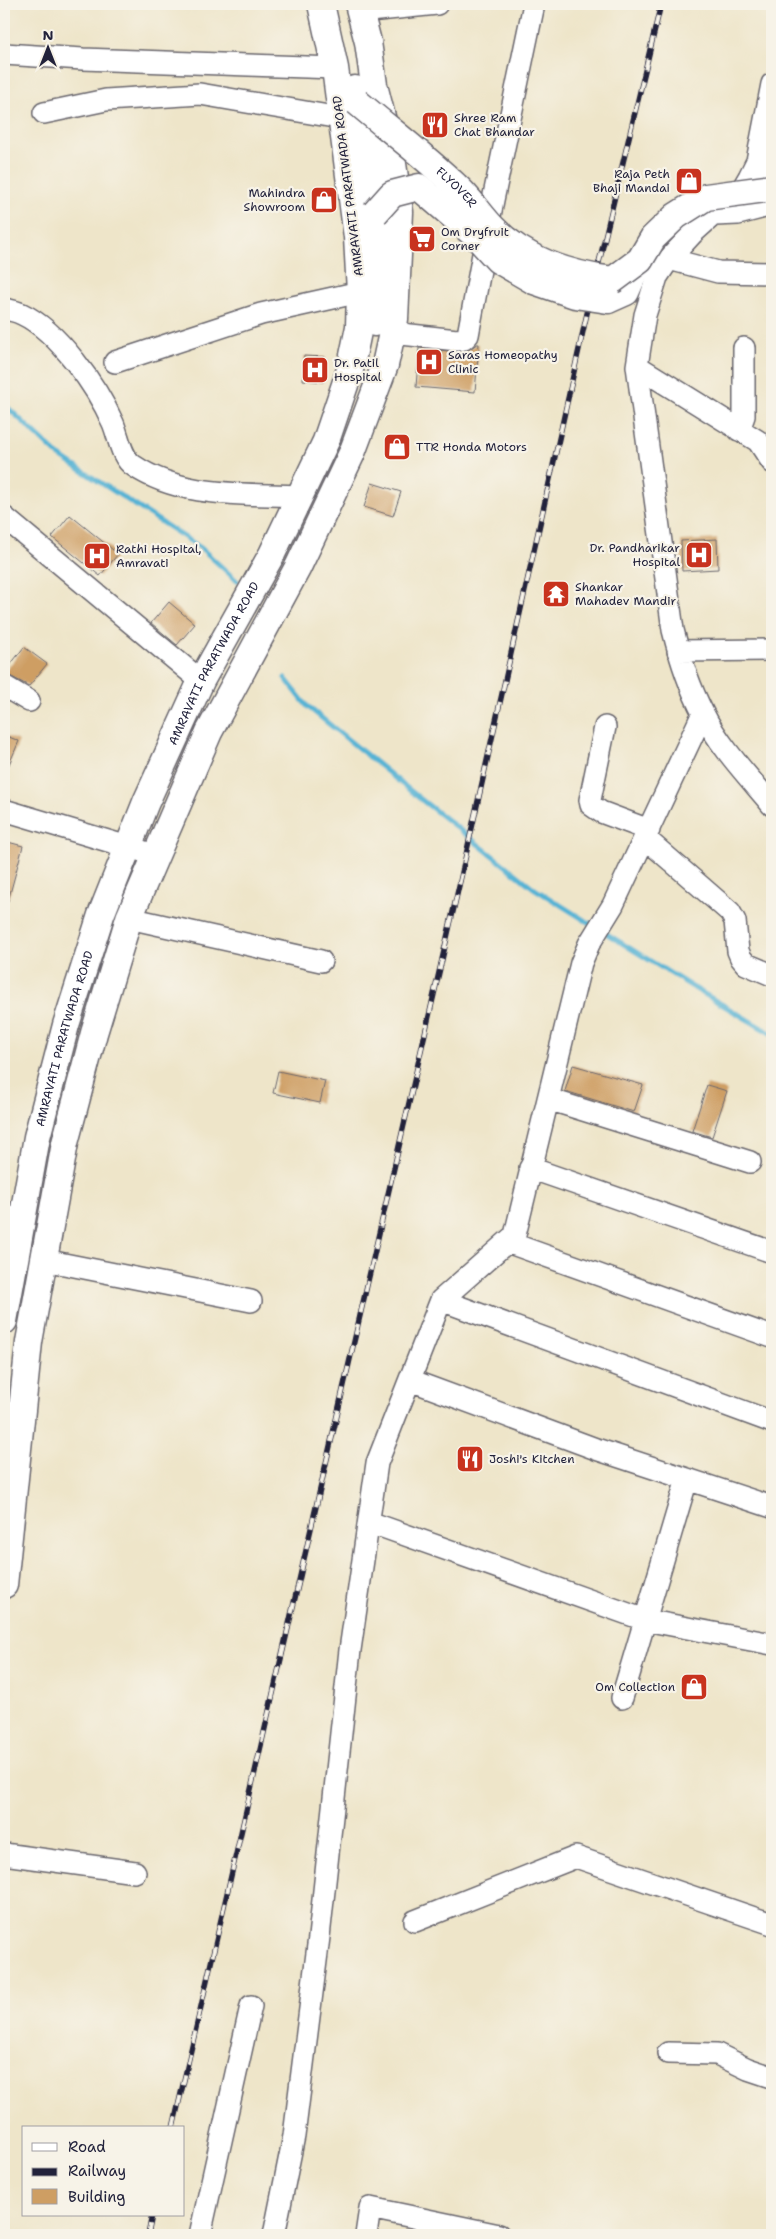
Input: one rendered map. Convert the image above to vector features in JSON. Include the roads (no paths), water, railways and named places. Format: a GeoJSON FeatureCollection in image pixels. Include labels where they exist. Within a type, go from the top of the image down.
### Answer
{"type":"FeatureCollection","features":[{"type":"Feature","properties":{"kind":"main road"},"geometry":{"type":"LineString","coordinates":[[301,4],[333,58]]}},
{"type":"Feature","properties":{"kind":"main road","name":"AMRAVATI PARATWADA ROAD"},"geometry":{"type":"LineString","coordinates":[[4,1321],[7,1282],[37,1136],[66,1025],[101,915],[186,712],[209,689],[297,543],[320,495],[356,409],[366,379],[374,340],[379,282],[372,168],[348,110],[333,58],[321,4]]}},
{"type":"Feature","properties":{"kind":"main road"},"geometry":{"type":"LineString","coordinates":[[4,1585],[29,1342],[65,1143],[94,1033],[129,918],[209,732],[298,567],[352,453],[385,365],[392,334],[395,319],[400,246],[400,212],[392,157],[374,85],[368,42],[353,7]]}},
{"type":"Feature","properties":{"kind":"main road","name":"AMRAVATI PARATWADA ROAD"},"geometry":{"type":"LineString","coordinates":[[209,689],[326,441],[350,370],[360,326],[357,237],[348,110],[353,7]]}},
{"type":"Feature","properties":{"kind":"main road","name":"FLYOVER"},"geometry":{"type":"LineString","coordinates":[[348,110],[446,194],[518,248],[556,268],[593,278],[613,280],[640,260]]}},
{"type":"Feature","properties":{"kind":"main road","name":"FLYOVER"},"geometry":{"type":"LineString","coordinates":[[375,213],[392,194],[419,187],[446,194],[498,260],[534,281],[575,295],[608,300],[626,292],[640,260],[653,238],[676,216],[706,197],[772,188]]}},
{"type":"Feature","properties":{"kind":"main road"},"geometry":{"type":"LineString","coordinates":[[209,689],[209,732]]}},
{"type":"Feature","properties":{"kind":"street"},"geometry":{"type":"LineString","coordinates":[[353,7],[437,4]]}},
{"type":"Feature","properties":{"kind":"street"},"geometry":{"type":"LineString","coordinates":[[392,334],[457,340],[464,339],[468,335],[493,200],[534,4]]}},
{"type":"Feature","properties":{"kind":"street"},"geometry":{"type":"LineString","coordinates":[[4,54],[83,59],[333,58]]}},
{"type":"Feature","properties":{"kind":"street"},"geometry":{"type":"LineString","coordinates":[[772,84],[757,161],[742,189],[692,234],[669,259],[657,277],[646,308],[638,366],[678,651],[703,713],[731,756],[772,805]]}},
{"type":"Feature","properties":{"kind":"street"},"geometry":{"type":"LineString","coordinates":[[44,113],[106,100],[200,94],[348,110]]}},
{"type":"Feature","properties":{"kind":"street"},"geometry":{"type":"LineString","coordinates":[[749,177],[772,174]]}},
{"type":"Feature","properties":{"kind":"street"},"geometry":{"type":"LineString","coordinates":[[715,215],[738,214],[772,205]]}},
{"type":"Feature","properties":{"kind":"street"},"geometry":{"type":"LineString","coordinates":[[669,259],[718,272],[772,273]]}},
{"type":"Feature","properties":{"kind":"street"},"geometry":{"type":"LineString","coordinates":[[116,362],[261,314],[360,292]]}},
{"type":"Feature","properties":{"kind":"street"},"geometry":{"type":"LineString","coordinates":[[4,309],[22,314],[37,324],[77,364],[108,412],[122,448],[132,465],[169,484],[196,490],[300,496]]}},
{"type":"Feature","properties":{"kind":"street"},"geometry":{"type":"LineString","coordinates":[[739,430],[744,416],[744,348]]}},
{"type":"Feature","properties":{"kind":"street"},"geometry":{"type":"LineString","coordinates":[[638,366],[739,430],[765,441],[772,462]]}},
{"type":"Feature","properties":{"kind":"street"},"geometry":{"type":"LineString","coordinates":[[4,517],[209,689]]}},
{"type":"Feature","properties":{"kind":"street"},"geometry":{"type":"LineString","coordinates":[[678,651],[772,650]]}},
{"type":"Feature","properties":{"kind":"street"},"geometry":{"type":"LineString","coordinates":[[4,686],[28,701]]}},
{"type":"Feature","properties":{"kind":"street"},"geometry":{"type":"LineString","coordinates":[[274,2235],[294,2136],[320,1927],[350,1650],[378,1463],[441,1300],[515,1235],[581,963],[589,944],[613,906],[703,713]]}},
{"type":"Feature","properties":{"kind":"street"},"geometry":{"type":"LineString","coordinates":[[605,726],[590,800],[591,805],[601,812],[647,834],[730,912],[735,921],[738,951],[746,964],[772,975]]}},
{"type":"Feature","properties":{"kind":"street"},"geometry":{"type":"LineString","coordinates":[[4,810],[155,855]]}},
{"type":"Feature","properties":{"kind":"street"},"geometry":{"type":"LineString","coordinates":[[129,918],[321,961]]}},
{"type":"Feature","properties":{"kind":"street"},"geometry":{"type":"LineString","coordinates":[[548,1099],[750,1162]]}},
{"type":"Feature","properties":{"kind":"street"},"geometry":{"type":"LineString","coordinates":[[530,1168],[772,1252]]}},
{"type":"Feature","properties":{"kind":"street"},"geometry":{"type":"LineString","coordinates":[[507,1242],[772,1337]]}},
{"type":"Feature","properties":{"kind":"street"},"geometry":{"type":"LineString","coordinates":[[44,1260],[251,1301]]}},
{"type":"Feature","properties":{"kind":"street"},"geometry":{"type":"LineString","coordinates":[[7,1282],[39,1288]]}},
{"type":"Feature","properties":{"kind":"street"},"geometry":{"type":"LineString","coordinates":[[441,1300],[772,1422]]}},
{"type":"Feature","properties":{"kind":"street"},"geometry":{"type":"LineString","coordinates":[[410,1380],[596,1449],[772,1507]]}},
{"type":"Feature","properties":{"kind":"street"},"geometry":{"type":"LineString","coordinates":[[622,1698],[687,1479]]}},
{"type":"Feature","properties":{"kind":"street"},"geometry":{"type":"LineString","coordinates":[[369,1522],[645,1620],[772,1644]]}},
{"type":"Feature","properties":{"kind":"street"},"geometry":{"type":"LineString","coordinates":[[4,1854],[134,1872]]}},
{"type":"Feature","properties":{"kind":"street"},"geometry":{"type":"LineString","coordinates":[[415,1921],[576,1857],[772,1924]]}},
{"type":"Feature","properties":{"kind":"street"},"geometry":{"type":"LineString","coordinates":[[200,2235],[251,2006]]}},
{"type":"Feature","properties":{"kind":"street"},"geometry":{"type":"LineString","coordinates":[[668,2053],[716,2054],[748,2069],[772,2077]]}},
{"type":"Feature","properties":{"kind":"street"},"geometry":{"type":"LineString","coordinates":[[366,2235],[370,2208],[477,2233],[499,2235]]}},
{"type":"Feature","properties":{"kind":"waterway"},"geometry":{"type":"LineString","coordinates":[[4,404],[58,455],[201,548],[237,581]]}},
{"type":"Feature","properties":{"kind":"waterway"},"geometry":{"type":"LineString","coordinates":[[285,678],[307,706],[418,797],[535,889],[594,926]]}},
{"type":"Feature","properties":{"kind":"waterway"},"geometry":{"type":"LineString","coordinates":[[604,932],[772,1034]]}},
{"type":"Feature","properties":{"kind":"railway"},"geometry":{"type":"LineString","coordinates":[[173,2126],[461,877],[590,300],[661,4]]}},
{"type":"Feature","properties":{"kind":"railway"},"geometry":{"type":"LineString","coordinates":[[148,2235],[152,2216]]}},
{"type":"Feature","properties":{"kind":"place","name":"Shree Ram Chat Bhandar"},"geometry":{"type":"Point","coordinates":[435,125]}},
{"type":"Feature","properties":{"kind":"place","name":"Raja Peth Bhaji Mandai"},"geometry":{"type":"Point","coordinates":[689,181]}},
{"type":"Feature","properties":{"kind":"place","name":"Mahindra Showroom"},"geometry":{"type":"Point","coordinates":[324,200]}},
{"type":"Feature","properties":{"kind":"place","name":"Om Dryfruit Corner"},"geometry":{"type":"Point","coordinates":[422,239]}},
{"type":"Feature","properties":{"kind":"place","name":"Saras Homeopathy Clinic"},"geometry":{"type":"Point","coordinates":[429,362]}},
{"type":"Feature","properties":{"kind":"place","name":"Dr. Patil Hospital"},"geometry":{"type":"Point","coordinates":[315,370]}},
{"type":"Feature","properties":{"kind":"place","name":"TTR Honda Motors"},"geometry":{"type":"Point","coordinates":[397,447]}},
{"type":"Feature","properties":{"kind":"place","name":"Dr. Pandharikar Hospital"},"geometry":{"type":"Point","coordinates":[699,555]}},
{"type":"Feature","properties":{"kind":"place","name":"Rathi Hospital, Amravati"},"geometry":{"type":"Point","coordinates":[97,556]}},
{"type":"Feature","properties":{"kind":"place","name":"Shankar Mahadev Mandir"},"geometry":{"type":"Point","coordinates":[556,594]}},
{"type":"Feature","properties":{"kind":"place","name":"Joshi's Kitchen"},"geometry":{"type":"Point","coordinates":[470,1459]}},
{"type":"Feature","properties":{"kind":"place","name":"Om Collection"},"geometry":{"type":"Point","coordinates":[694,1687]}}]}
